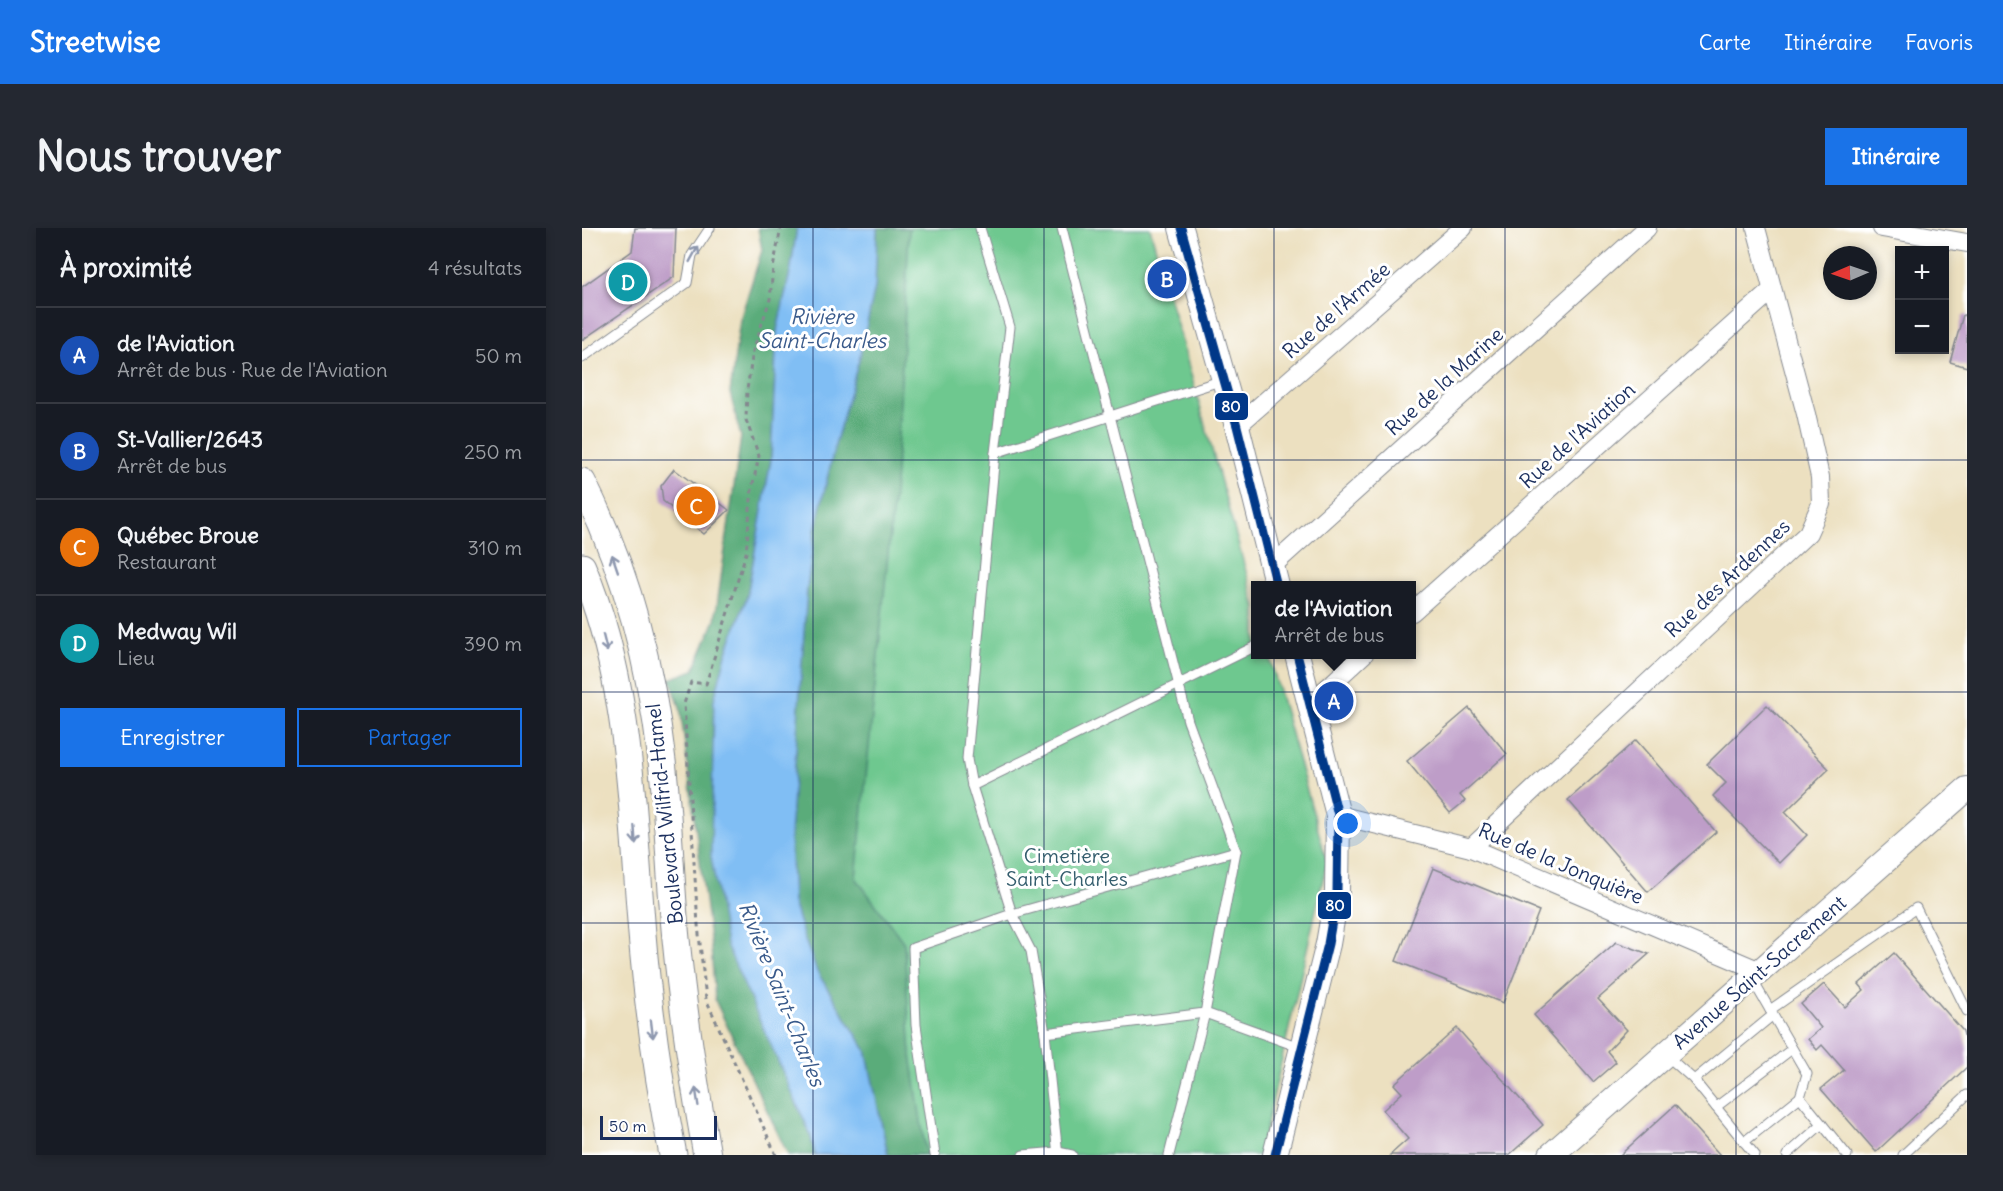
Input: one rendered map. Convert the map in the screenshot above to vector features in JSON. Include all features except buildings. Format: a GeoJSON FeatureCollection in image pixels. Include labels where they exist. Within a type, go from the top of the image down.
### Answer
{"type":"FeatureCollection","features":[{"type":"Feature","properties":{"kind":"main road","name":"Boulevard Wilfrid-Hamel"},"geometry":{"type":"LineString","coordinates":[[582,483],[606,537],[622,582],[650,684],[662,763],[685,1017],[707,1155]]}},
{"type":"Feature","properties":{"kind":"main road","name":"Boulevard Wilfrid-Hamel"},"geometry":{"type":"LineString","coordinates":[[583,573],[605,641],[624,728],[652,1032],[673,1155]]}},
{"type":"Feature","properties":{"kind":"street"},"geometry":{"type":"LineString","coordinates":[[1181,228],[1237,426],[1274,576]]}},
{"type":"Feature","properties":{"kind":"street","name":"Rue de l'Armée"},"geometry":{"type":"LineString","coordinates":[[1237,426],[1463,228]]}},
{"type":"Feature","properties":{"kind":"street","name":"Rue de la Marine"},"geometry":{"type":"LineString","coordinates":[[1274,576],[1647,228]]}},
{"type":"Feature","properties":{"kind":"street","name":"Rue des Ardennes"},"geometry":{"type":"LineString","coordinates":[[1471,848],[1808,533],[1816,520],[1821,504],[1820,477],[1806,414],[1771,291],[1756,228]]}},
{"type":"Feature","properties":{"kind":"street"},"geometry":{"type":"LineString","coordinates":[[1882,228],[1967,243]]}},
{"type":"Feature","properties":{"kind":"street","name":"Rue de l'Aviation"},"geometry":{"type":"LineString","coordinates":[[1416,608],[1771,291]]}},
{"type":"Feature","properties":{"kind":"street"},"geometry":{"type":"LineString","coordinates":[[1275,1155],[1328,944],[1337,892],[1338,815],[1298,659]]}},
{"type":"Feature","properties":{"kind":"street"},"geometry":{"type":"LineString","coordinates":[[1311,703],[1359,659]]}},
{"type":"Feature","properties":{"kind":"street","name":"Avenue Saint-Sacrement"},"geometry":{"type":"LineString","coordinates":[[1551,1155],[1967,789]]}},
{"type":"Feature","properties":{"kind":"street","name":"Rue de la Jonquière"},"geometry":{"type":"LineString","coordinates":[[1338,815],[1471,848],[1756,975]]}},
{"type":"Feature","properties":{"kind":"lane"},"geometry":{"type":"LineString","coordinates":[[582,358],[687,283],[692,255],[710,228]]}},
{"type":"Feature","properties":{"kind":"lane"},"geometry":{"type":"LineString","coordinates":[[980,228],[1010,327],[995,453],[967,759],[972,786],[1011,914],[1031,951],[1045,1034],[1058,1153]]}},
{"type":"Feature","properties":{"kind":"lane"},"geometry":{"type":"LineString","coordinates":[[1062,228],[1188,721],[1236,851],[1205,1013],[1169,1155]]}},
{"type":"Feature","properties":{"kind":"lane"},"geometry":{"type":"LineString","coordinates":[[995,453],[1224,380]]}},
{"type":"Feature","properties":{"kind":"lane"},"geometry":{"type":"LineString","coordinates":[[972,786],[1251,649]]}},
{"type":"Feature","properties":{"kind":"lane"},"geometry":{"type":"LineString","coordinates":[[935,1155],[916,1026],[913,948],[1011,914],[1236,851]]}},
{"type":"Feature","properties":{"kind":"lane"},"geometry":{"type":"LineString","coordinates":[[1694,1080],[1772,1012],[1916,908],[1967,1011]]}},
{"type":"Feature","properties":{"kind":"lane"},"geometry":{"type":"LineString","coordinates":[[1744,1142],[1800,1097],[1807,1074],[1772,1012],[1756,975]]}},
{"type":"Feature","properties":{"kind":"lane"},"geometry":{"type":"LineString","coordinates":[[1045,1034],[1205,1013],[1302,1048]]}},
{"type":"Feature","properties":{"kind":"lane"},"geometry":{"type":"LineString","coordinates":[[1716,1107],[1792,1048]]}},
{"type":"Feature","properties":{"kind":"lane"},"geometry":{"type":"LineString","coordinates":[[1666,1055],[1694,1080],[1755,1155]]}},
{"type":"Feature","properties":{"kind":"lane"},"geometry":{"type":"LineString","coordinates":[[1903,1155],[1967,1095]]}},
{"type":"Feature","properties":{"kind":"lane"},"geometry":{"type":"LineString","coordinates":[[1800,1097],[1846,1155]]}},
{"type":"Feature","properties":{"kind":"lane"},"geometry":{"type":"LineString","coordinates":[[1787,1155],[1822,1124]]}},
{"type":"Feature","properties":{"kind":"lane"},"geometry":{"type":"LineString","coordinates":[[1023,1155],[1058,1153],[1072,1155]]}},
{"type":"Feature","properties":{"kind":"path"},"geometry":{"type":"LineString","coordinates":[[776,1155],[706,999],[698,925],[684,704],[691,682],[706,684],[746,553],[752,488],[759,456],[746,420],[747,390],[753,351],[770,299],[772,268],[781,228]]}},
{"type":"Feature","properties":{"kind":"green space"},"geometry":{"type":"Polygon","coordinates":[[[758,228],[797,228],[777,331],[771,460],[747,597],[726,655],[714,700],[713,737],[737,968],[810,1133],[815,1155],[788,1155],[715,1000],[711,947],[680,707],[670,679],[694,670],[715,620],[741,437],[730,393],[740,320],[762,250],[758,228]]]}},
{"type":"Feature","properties":{"kind":"green space","name":"Cimetière Saint-Charles"},"geometry":{"type":"Polygon","coordinates":[[[877,228],[1150,228],[1251,589],[1251,659],[1270,659],[1327,862],[1260,1155],[888,1155],[884,1131],[844,1016],[877,228]]]}},
{"type":"Feature","properties":{"kind":"green space"},"geometry":{"type":"Polygon","coordinates":[[[877,228],[909,228],[896,473],[856,878],[904,943],[911,1055],[926,1155],[888,1155],[866,1050],[817,972],[793,902],[790,836],[807,588],[815,530],[836,441],[859,360],[875,287],[877,228]]]}},
{"type":"Feature","properties":{"kind":"water","name":"Rivière Saint-Charles"},"geometry":{"type":"Polygon","coordinates":[[[797,228],[877,228],[875,287],[859,360],[836,441],[815,530],[807,588],[790,836],[793,902],[803,935],[817,972],[866,1050],[888,1155],[815,1155],[810,1133],[726,944],[711,856],[714,700],[726,655],[747,597],[771,460],[777,331],[797,228]]]}},
{"type":"Feature","properties":{"kind":"transit line","name":"80"},"geometry":{"type":"LineString","coordinates":[[1181,228],[1237,426],[1276,581]]}},
{"type":"Feature","properties":{"kind":"transit line","name":"80"},"geometry":{"type":"LineString","coordinates":[[1275,1155],[1328,944],[1337,892],[1338,815],[1298,659]]}},
{"type":"Feature","properties":{"kind":"place","name":"St-Vallier/2643"},"geometry":{"type":"Point","coordinates":[1167,279]}},
{"type":"Feature","properties":{"kind":"place","name":"Medway Wil"},"geometry":{"type":"Point","coordinates":[628,282]}},
{"type":"Feature","properties":{"kind":"place","name":"Québec Broue"},"geometry":{"type":"Point","coordinates":[696,506]}},
{"type":"Feature","properties":{"kind":"place","name":"de l'Aviation"},"geometry":{"type":"Point","coordinates":[1334,701]}}]}
